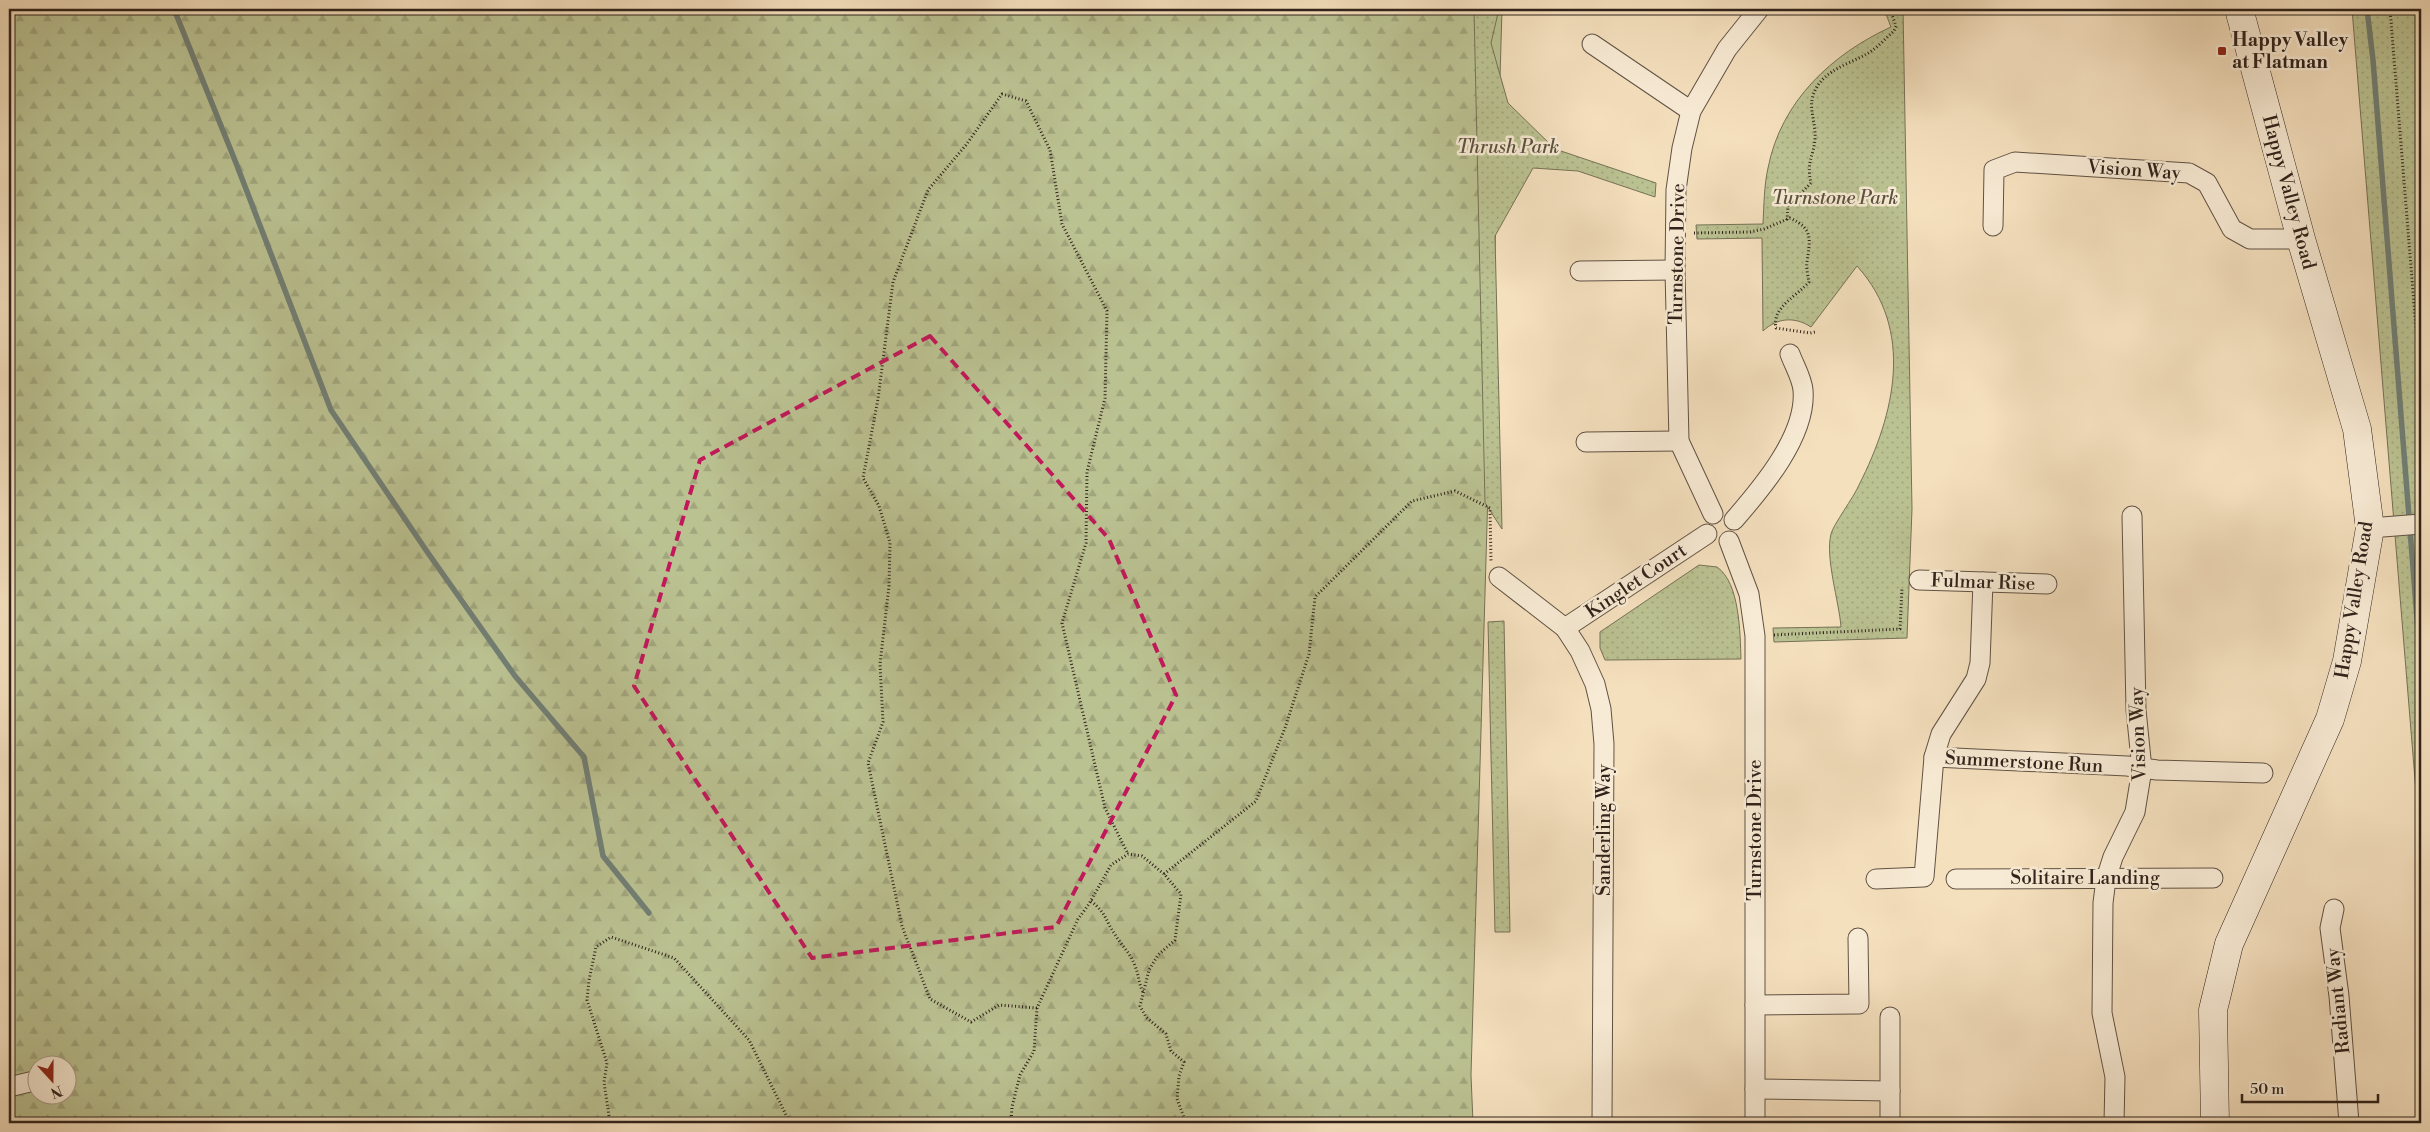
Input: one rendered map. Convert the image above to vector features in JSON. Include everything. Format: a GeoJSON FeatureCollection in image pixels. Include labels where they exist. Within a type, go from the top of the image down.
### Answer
{"type":"FeatureCollection","features":[{"type":"Feature","properties":{"kind":"main road","name":"Happy Valley Road"},"geometry":{"type":"LineString","coordinates":[[2215,1123],[2213,1010],[2229,944],[2330,720],[2347,661],[2370,528],[2357,429],[2300,239],[2239,9]]}},
{"type":"Feature","properties":{"kind":"street","name":"Turnstone Drive"},"geometry":{"type":"LineString","coordinates":[[1713,514],[1679,441],[1675,270],[1676,190],[1682,148],[1691,111],[1727,49],[1760,9]]}},
{"type":"Feature","properties":{"kind":"street"},"geometry":{"type":"LineString","coordinates":[[1592,44],[1691,111]]}},
{"type":"Feature","properties":{"kind":"street","name":"Vision Way"},"geometry":{"type":"LineString","coordinates":[[1993,226],[1994,170],[2015,162],[2189,173],[2207,183],[2232,229],[2250,239],[2300,239]]}},
{"type":"Feature","properties":{"kind":"street"},"geometry":{"type":"LineString","coordinates":[[1580,271],[1675,270]]}},
{"type":"Feature","properties":{"kind":"street"},"geometry":{"type":"LineString","coordinates":[[1734,520],[1728,513],[1720,511],[1713,514],[1707,519],[1707,534],[1712,540],[1720,543],[1728,541],[1734,534],[1734,520],[1777,467],[1793,435],[1802,408],[1803,389],[1790,354]]}},
{"type":"Feature","properties":{"kind":"street"},"geometry":{"type":"LineString","coordinates":[[1586,442],[1679,441]]}},
{"type":"Feature","properties":{"kind":"street","name":"Vision Way"},"geometry":{"type":"LineString","coordinates":[[2114,1123],[2114,1077],[2102,1012],[2103,903],[2106,879],[2113,856],[2135,812],[2142,769],[2136,710],[2132,516]]}},
{"type":"Feature","properties":{"kind":"street"},"geometry":{"type":"LineString","coordinates":[[2370,528],[2421,524]]}},
{"type":"Feature","properties":{"kind":"street","name":"Kinglet Court"},"geometry":{"type":"LineString","coordinates":[[1565,628],[1707,534]]}},
{"type":"Feature","properties":{"kind":"street","name":"Turnstone Drive"},"geometry":{"type":"LineString","coordinates":[[1728,541],[1749,594],[1755,636],[1755,1123]]}},
{"type":"Feature","properties":{"kind":"street","name":"Sanderling Way"},"geometry":{"type":"LineString","coordinates":[[1495,572],[1565,628],[1580,651],[1594,684],[1601,709],[1604,744],[1602,1123]]}},
{"type":"Feature","properties":{"kind":"street","name":"Fulmar Rise"},"geometry":{"type":"LineString","coordinates":[[1919,580],[2046,584]]}},
{"type":"Feature","properties":{"kind":"street"},"geometry":{"type":"LineString","coordinates":[[1876,878],[1924,877],[1934,757],[1941,734],[1976,679],[1980,662],[1983,582]]}},
{"type":"Feature","properties":{"kind":"street","name":"Summerstone Run"},"geometry":{"type":"LineString","coordinates":[[1934,757],[2142,769],[2263,773]]}},
{"type":"Feature","properties":{"kind":"street","name":"Solitaire Landing"},"geometry":{"type":"LineString","coordinates":[[1956,879],[2214,878]]}},
{"type":"Feature","properties":{"kind":"street","name":"Radiant Way"},"geometry":{"type":"LineString","coordinates":[[2334,909],[2330,928],[2339,996],[2349,1123]]}},
{"type":"Feature","properties":{"kind":"street"},"geometry":{"type":"LineString","coordinates":[[1755,1005],[1859,1004],[1858,938]]}},
{"type":"Feature","properties":{"kind":"street"},"geometry":{"type":"LineString","coordinates":[[1890,1017],[1890,1123]]}},
{"type":"Feature","properties":{"kind":"street"},"geometry":{"type":"LineString","coordinates":[[9,1087],[28,1082]]}},
{"type":"Feature","properties":{"kind":"street"},"geometry":{"type":"LineString","coordinates":[[1755,1089],[1890,1091]]}},
{"type":"Feature","properties":{"kind":"path"},"geometry":{"type":"LineString","coordinates":[[1787,220],[1788,206],[1811,183],[1809,158],[1815,140],[1812,101],[1820,83],[1832,71],[1846,62],[1866,55],[1894,31],[1896,26],[1890,9]]}},
{"type":"Feature","properties":{"kind":"path"},"geometry":{"type":"LineString","coordinates":[[2390,9],[2421,390]]}},
{"type":"Feature","properties":{"kind":"path"},"geometry":{"type":"LineString","coordinates":[[1037,1008],[1000,1004],[971,1022],[930,999],[902,926],[868,763],[882,722],[880,664],[889,586],[890,544],[879,506],[863,478],[878,399],[893,282],[928,190],[966,145],[1002,94],[1026,101],[1050,150],[1062,224],[1107,311],[1105,398],[1087,472],[1086,543],[1062,623],[1105,808],[1128,854]]}},
{"type":"Feature","properties":{"kind":"path"},"geometry":{"type":"LineString","coordinates":[[1694,233],[1750,232],[1764,229],[1790,218],[1802,223],[1810,236],[1810,248],[1806,264],[1809,282],[1798,295],[1781,308],[1774,321],[1776,328],[1810,333],[1815,332]]}},
{"type":"Feature","properties":{"kind":"path"},"geometry":{"type":"LineString","coordinates":[[1164,874],[1256,801],[1285,728],[1309,654],[1315,597],[1412,501],[1455,491],[1490,508],[1495,572]]}},
{"type":"Feature","properties":{"kind":"path"},"geometry":{"type":"LineString","coordinates":[[1774,636],[1900,629],[1901,594]]}},
{"type":"Feature","properties":{"kind":"path"},"geometry":{"type":"LineString","coordinates":[[1011,1123],[1012,1107],[1020,1075],[1034,1051],[1037,1008],[1078,919],[1091,902],[1111,865],[1128,854],[1142,856],[1164,874],[1181,894],[1180,913],[1174,940],[1158,955],[1149,970],[1140,1006],[1146,1018],[1166,1034],[1171,1051],[1184,1062],[1179,1076],[1177,1099],[1186,1123]]}},
{"type":"Feature","properties":{"kind":"path"},"geometry":{"type":"LineString","coordinates":[[1091,902],[1109,920],[1114,934],[1128,952],[1136,967],[1137,981],[1144,993]]}},
{"type":"Feature","properties":{"kind":"path"},"geometry":{"type":"LineString","coordinates":[[610,1123],[604,1082],[607,1063],[588,1000],[589,980],[596,947],[611,937],[674,958],[749,1040],[790,1123]]}},
{"type":"Feature","properties":{"kind":"highlighted area"},"geometry":{"type":"Polygon","coordinates":[[[930,336],[1109,539],[1176,695],[1056,927],[812,958],[634,686],[700,460],[930,336]]]}},
{"type":"Feature","properties":{"kind":"green space"},"geometry":{"type":"Polygon","coordinates":[[[9,9],[1502,9],[1471,1075],[1473,1123],[9,1123],[9,9]]]}},
{"type":"Feature","properties":{"kind":"green space","name":"Thrush Park"},"geometry":{"type":"Polygon","coordinates":[[[1474,9],[1499,9],[1491,43],[1508,103],[1555,149],[1656,183],[1655,197],[1578,171],[1533,168],[1495,236],[1502,529],[1485,503],[1474,9]]]}},
{"type":"Feature","properties":{"kind":"green space","name":"Turnstone Park"},"geometry":{"type":"Polygon","coordinates":[[[1884,9],[1903,9],[1912,509],[1907,638],[1774,642],[1773,628],[1841,627],[1831,567],[1831,534],[1859,485],[1872,458],[1882,430],[1893,373],[1893,345],[1887,317],[1875,291],[1857,266],[1811,327],[1798,321],[1786,320],[1774,323],[1763,331],[1762,238],[1697,239],[1696,225],[1763,224],[1768,168],[1784,122],[1812,82],[1830,66],[1869,38],[1891,27],[1884,9]]]}},
{"type":"Feature","properties":{"kind":"green space"},"geometry":{"type":"Polygon","coordinates":[[[2352,9],[2421,9],[2421,853],[2352,9]]]}},
{"type":"Feature","properties":{"kind":"green space"},"geometry":{"type":"Polygon","coordinates":[[[1699,565],[1717,567],[1725,574],[1730,584],[1737,609],[1741,659],[1605,660],[1600,648],[1600,632],[1699,565]]]}},
{"type":"Feature","properties":{"kind":"green space"},"geometry":{"type":"Polygon","coordinates":[[[1504,621],[1510,932],[1495,932],[1488,622],[1504,621]]]}},
{"type":"Feature","properties":{"kind":"waterway"},"geometry":{"type":"LineString","coordinates":[[174,9],[236,163],[331,410],[428,553],[515,676],[584,757],[603,856],[649,913]]}},
{"type":"Feature","properties":{"kind":"waterway"},"geometry":{"type":"LineString","coordinates":[[2367,9],[2373,60],[2421,669]]}},
{"type":"Feature","properties":{"kind":"place","name":"Happy Valley at Flatman"},"geometry":{"type":"Point","coordinates":[2222,51]}}]}
